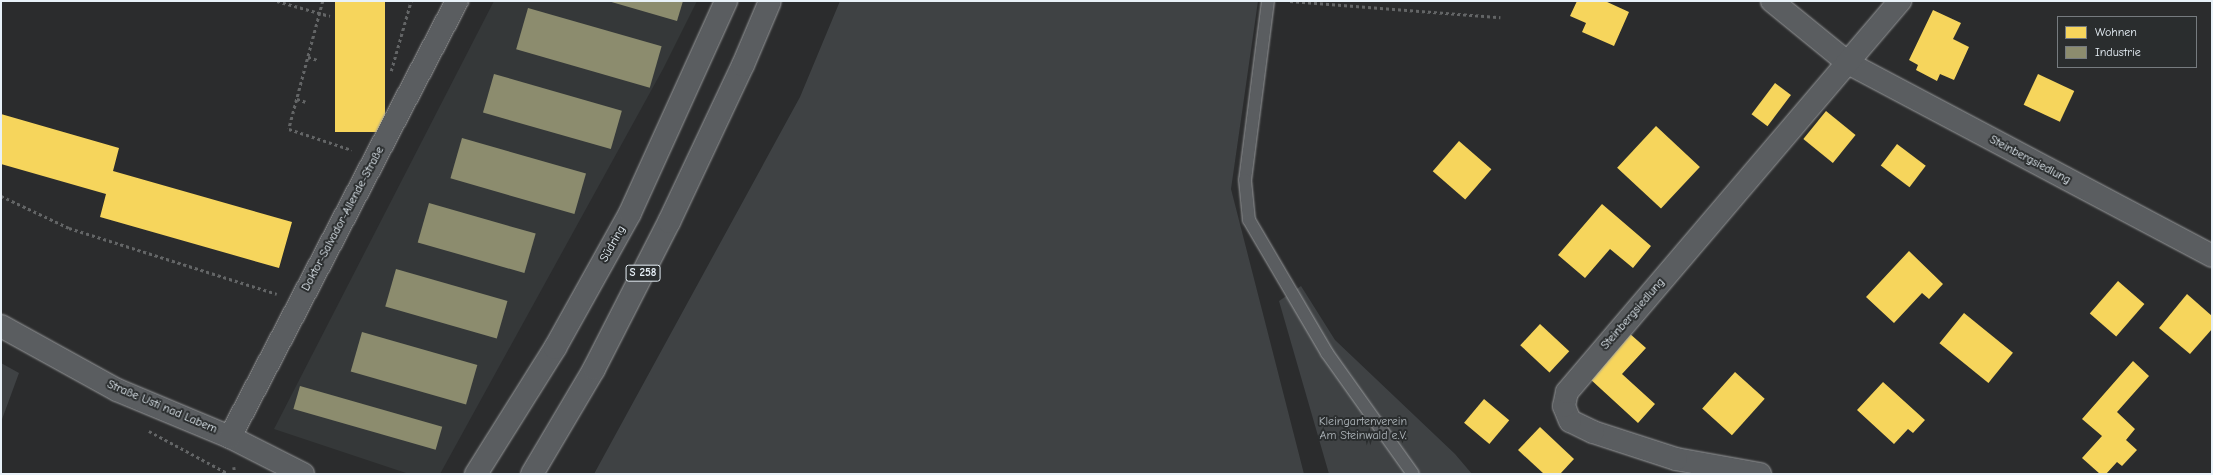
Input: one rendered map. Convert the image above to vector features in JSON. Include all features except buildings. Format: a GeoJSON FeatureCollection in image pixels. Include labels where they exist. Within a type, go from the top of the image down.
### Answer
{"type":"FeatureCollection","features":[{"type":"Feature","properties":{"kind":"street","name":"Doktor-Salvador-Allende-Straße"},"geometry":{"type":"LineString","coordinates":[[230,436],[457,1]]}},
{"type":"Feature","properties":{"kind":"street","name":"Südring"},"geometry":{"type":"LineString","coordinates":[[476,474],[555,348],[630,213],[705,52],[726,1]]}},
{"type":"Feature","properties":{"kind":"street","name":"S 258"},"geometry":{"type":"LineString","coordinates":[[532,474],[594,369],[669,222],[743,65],[770,1]]}},
{"type":"Feature","properties":{"kind":"street","name":"Steinbergsiedlung"},"geometry":{"type":"LineString","coordinates":[[1772,1],[1848,63],[2212,256]]}},
{"type":"Feature","properties":{"kind":"street","name":"Steinbergsiedlung"},"geometry":{"type":"LineString","coordinates":[[1760,474],[1676,459],[1593,432],[1570,421],[1564,406],[1567,392],[1900,1]]}},
{"type":"Feature","properties":{"kind":"street","name":"Straße Usti nad Labem"},"geometry":{"type":"LineString","coordinates":[[1,326],[117,390],[230,436],[303,474]]}},
{"type":"Feature","properties":{"kind":"lane"},"geometry":{"type":"LineString","coordinates":[[1268,1],[1245,180],[1249,220],[1327,353],[1414,474]]}},
{"type":"Feature","properties":{"kind":"path"},"geometry":{"type":"LineString","coordinates":[[277,1],[330,16]]}},
{"type":"Feature","properties":{"kind":"path"},"geometry":{"type":"LineString","coordinates":[[323,1],[289,129],[376,158]]}},
{"type":"Feature","properties":{"kind":"path"},"geometry":{"type":"LineString","coordinates":[[1290,1],[1500,17]]}},
{"type":"Feature","properties":{"kind":"path"},"geometry":{"type":"LineString","coordinates":[[308,57],[318,60]]}},
{"type":"Feature","properties":{"kind":"path"},"geometry":{"type":"LineString","coordinates":[[297,99],[306,102]]}},
{"type":"Feature","properties":{"kind":"path"},"geometry":{"type":"LineString","coordinates":[[1,196],[69,228],[300,301]]}},
{"type":"Feature","properties":{"kind":"shaded area"},"geometry":{"type":"Polygon","coordinates":[[[494,1],[697,1],[663,69],[440,474],[409,474],[274,429],[494,1]]]}},
{"type":"Feature","properties":{"kind":"green space"},"geometry":{"type":"Polygon","coordinates":[[[840,1],[1258,1],[1231,189],[1304,474],[594,474],[800,97],[840,1]]]}},
{"type":"Feature","properties":{"kind":"green space","name":"Kleingartenverein Am Steinwald e.V."},"geometry":{"type":"Polygon","coordinates":[[[1301,286],[1335,340],[1455,454],[1472,474],[1329,474],[1279,301],[1301,286]]]}},
{"type":"Feature","properties":{"kind":"green space"},"geometry":{"type":"Polygon","coordinates":[[[1,363],[19,373],[1,422],[1,363]]]}}]}
